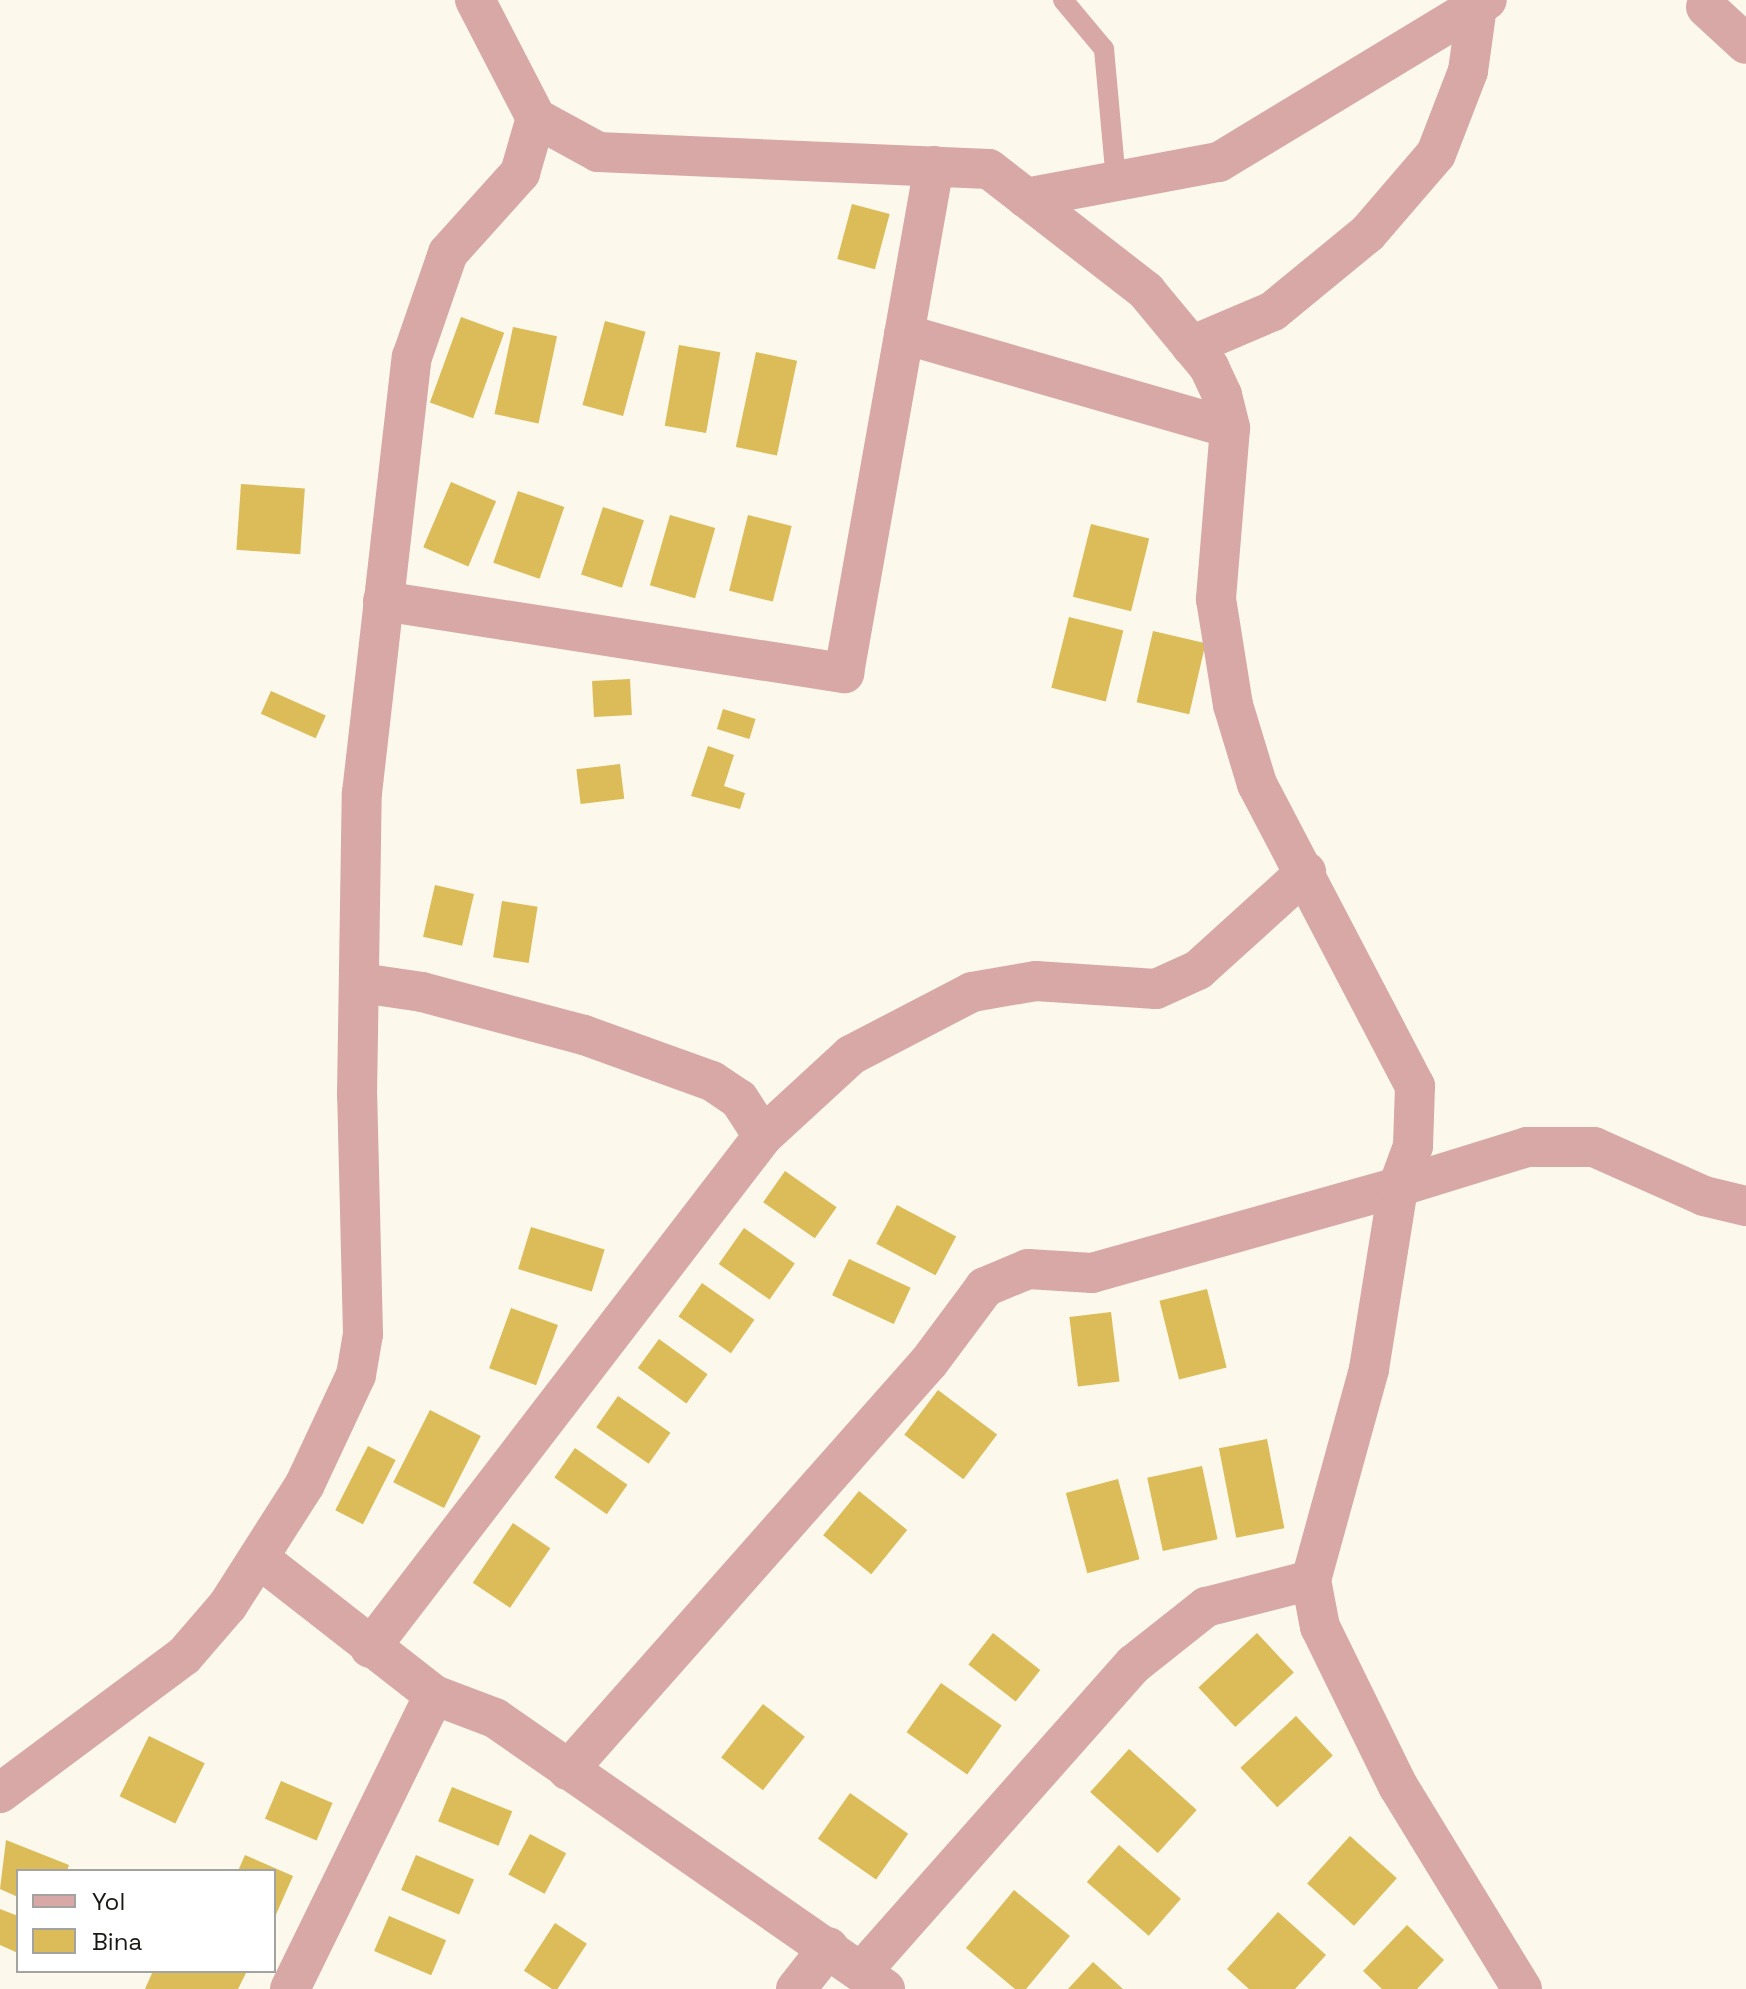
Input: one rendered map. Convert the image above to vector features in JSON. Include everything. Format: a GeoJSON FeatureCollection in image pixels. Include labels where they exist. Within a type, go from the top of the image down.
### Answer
{"type":"FeatureCollection","features":[{"type":"Feature","properties":{"kind":"street"},"geometry":{"type":"LineString","coordinates":[[475,0],[536,118],[598,152],[989,169],[1146,291],[1191,346],[1222,395],[1230,428],[1216,599],[1233,705],[1257,784],[1306,872],[1415,1086],[1413,1146],[1398,1187],[1369,1369],[1311,1580],[1320,1627],[1398,1786],[1522,1989]]}},
{"type":"Feature","properties":{"kind":"street"},"geometry":{"type":"LineString","coordinates":[[1026,198],[1219,162],[1482,3]]}},
{"type":"Feature","properties":{"kind":"street"},"geometry":{"type":"LineString","coordinates":[[1191,346],[1273,311],[1368,233],[1436,154],[1468,71],[1482,3]]}},
{"type":"Feature","properties":{"kind":"street"},"geometry":{"type":"LineString","coordinates":[[1706,7],[1746,44]]}},
{"type":"Feature","properties":{"kind":"street"},"geometry":{"type":"LineString","coordinates":[[0,1793],[184,1656],[260,1559],[305,1484],[356,1375],[363,1334],[362,793],[412,357],[448,253],[520,173],[536,118]]}},
{"type":"Feature","properties":{"kind":"street"},"geometry":{"type":"LineString","coordinates":[[383,601],[844,673],[934,166]]}},
{"type":"Feature","properties":{"kind":"street"},"geometry":{"type":"LineString","coordinates":[[904,334],[1230,428]]}},
{"type":"Feature","properties":{"kind":"street"},"geometry":{"type":"LineString","coordinates":[[370,1648],[763,1136],[851,1055],[972,992],[1036,981],[1156,989],[1198,970],[1306,872]]}},
{"type":"Feature","properties":{"kind":"street"},"geometry":{"type":"LineString","coordinates":[[361,983],[422,992],[584,1035],[712,1081],[739,1099],[763,1136]]}},
{"type":"Feature","properties":{"kind":"street"},"geometry":{"type":"LineString","coordinates":[[568,1770],[929,1362],[985,1287],[1028,1269],[1092,1273],[1398,1187],[1527,1147],[1594,1147],[1704,1196],[1746,1206]]}},
{"type":"Feature","properties":{"kind":"street"},"geometry":{"type":"LineString","coordinates":[[260,1559],[434,1695],[495,1718],[874,1980],[1134,1664],[1206,1607],[1311,1580]]}},
{"type":"Feature","properties":{"kind":"street"},"geometry":{"type":"LineString","coordinates":[[290,1989],[434,1695]]}},
{"type":"Feature","properties":{"kind":"street"},"geometry":{"type":"LineString","coordinates":[[796,1989],[829,1947]]}},
{"type":"Feature","properties":{"kind":"lane"},"geometry":{"type":"LineString","coordinates":[[1063,0],[1104,49],[1116,181]]}},
{"type":"Feature","properties":{"kind":"building"},"geometry":{"type":"Polygon","coordinates":[[[852,204],[890,214],[875,269],[837,259],[852,204]]]}},
{"type":"Feature","properties":{"kind":"building"},"geometry":{"type":"Polygon","coordinates":[[[461,317],[504,333],[473,418],[430,403],[461,317]]]}},
{"type":"Feature","properties":{"kind":"building"},"geometry":{"type":"Polygon","coordinates":[[[605,321],[646,332],[623,416],[582,405],[605,321]]]}},
{"type":"Feature","properties":{"kind":"building"},"geometry":{"type":"Polygon","coordinates":[[[513,327],[557,336],[539,423],[494,414],[513,327]]]}},
{"type":"Feature","properties":{"kind":"building"},"geometry":{"type":"Polygon","coordinates":[[[679,345],[720,352],[706,433],[665,426],[679,345]]]}},
{"type":"Feature","properties":{"kind":"building"},"geometry":{"type":"Polygon","coordinates":[[[756,352],[797,361],[777,456],[736,447],[756,352]]]}},
{"type":"Feature","properties":{"kind":"building"},"geometry":{"type":"Polygon","coordinates":[[[451,482],[496,501],[468,567],[423,547],[451,482]]]}},
{"type":"Feature","properties":{"kind":"building"},"geometry":{"type":"Polygon","coordinates":[[[241,484],[305,488],[300,554],[236,550],[241,484]]]}},
{"type":"Feature","properties":{"kind":"building"},"geometry":{"type":"Polygon","coordinates":[[[518,491],[564,507],[540,579],[493,563],[518,491]]]}},
{"type":"Feature","properties":{"kind":"building"},"geometry":{"type":"Polygon","coordinates":[[[603,507],[644,520],[622,588],[581,575],[603,507]]]}},
{"type":"Feature","properties":{"kind":"building"},"geometry":{"type":"Polygon","coordinates":[[[670,515],[715,528],[695,598],[650,585],[670,515]]]}},
{"type":"Feature","properties":{"kind":"building"},"geometry":{"type":"Polygon","coordinates":[[[748,515],[792,526],[773,602],[729,591],[748,515]]]}},
{"type":"Feature","properties":{"kind":"building"},"geometry":{"type":"Polygon","coordinates":[[[1091,524],[1149,539],[1131,611],[1073,597],[1091,524]]]}},
{"type":"Feature","properties":{"kind":"building"},"geometry":{"type":"Polygon","coordinates":[[[1069,617],[1123,631],[1106,701],[1051,688],[1069,617]]]}},
{"type":"Feature","properties":{"kind":"building"},"geometry":{"type":"Polygon","coordinates":[[[1153,631],[1206,643],[1189,714],[1137,702],[1153,631]]]}},
{"type":"Feature","properties":{"kind":"building"},"geometry":{"type":"Polygon","coordinates":[[[630,679],[632,715],[594,717],[592,681],[630,679]]]}},
{"type":"Feature","properties":{"kind":"building"},"geometry":{"type":"Polygon","coordinates":[[[271,691],[326,715],[316,738],[261,714],[271,691]]]}},
{"type":"Feature","properties":{"kind":"building"},"geometry":{"type":"Polygon","coordinates":[[[723,709],[756,719],[749,739],[717,729],[723,709]]]}},
{"type":"Feature","properties":{"kind":"building"},"geometry":{"type":"Polygon","coordinates":[[[708,746],[734,755],[724,786],[745,793],[740,809],[691,796],[708,746]]]}},
{"type":"Feature","properties":{"kind":"building"},"geometry":{"type":"Polygon","coordinates":[[[620,764],[624,799],[581,804],[576,769],[620,764]]]}},
{"type":"Feature","properties":{"kind":"building"},"geometry":{"type":"Polygon","coordinates":[[[435,885],[474,894],[462,946],[423,937],[435,885]]]}},
{"type":"Feature","properties":{"kind":"building"},"geometry":{"type":"Polygon","coordinates":[[[502,901],[538,907],[529,963],[493,957],[502,901]]]}},
{"type":"Feature","properties":{"kind":"building"},"geometry":{"type":"Polygon","coordinates":[[[785,1171],[837,1207],[815,1238],[763,1202],[785,1171]]]}},
{"type":"Feature","properties":{"kind":"building"},"geometry":{"type":"Polygon","coordinates":[[[897,1205],[956,1236],[936,1275],[876,1244],[897,1205]]]}},
{"type":"Feature","properties":{"kind":"building"},"geometry":{"type":"Polygon","coordinates":[[[531,1227],[605,1250],[592,1292],[518,1269],[531,1227]]]}},
{"type":"Feature","properties":{"kind":"building"},"geometry":{"type":"Polygon","coordinates":[[[744,1228],[795,1264],[770,1300],[719,1264],[744,1228]]]}},
{"type":"Feature","properties":{"kind":"building"},"geometry":{"type":"Polygon","coordinates":[[[849,1259],[911,1288],[894,1324],[832,1295],[849,1259]]]}},
{"type":"Feature","properties":{"kind":"building"},"geometry":{"type":"Polygon","coordinates":[[[702,1283],[754,1320],[731,1353],[678,1317],[702,1283]]]}},
{"type":"Feature","properties":{"kind":"building"},"geometry":{"type":"Polygon","coordinates":[[[1207,1289],[1227,1368],[1179,1379],[1159,1301],[1207,1289]]]}},
{"type":"Feature","properties":{"kind":"building"},"geometry":{"type":"Polygon","coordinates":[[[511,1308],[558,1325],[536,1385],[489,1368],[511,1308]]]}},
{"type":"Feature","properties":{"kind":"building"},"geometry":{"type":"Polygon","coordinates":[[[1111,1312],[1120,1381],[1078,1387],[1069,1317],[1111,1312]]]}},
{"type":"Feature","properties":{"kind":"building"},"geometry":{"type":"Polygon","coordinates":[[[659,1339],[708,1374],[686,1403],[638,1368],[659,1339]]]}},
{"type":"Feature","properties":{"kind":"building"},"geometry":{"type":"Polygon","coordinates":[[[938,1390],[997,1435],[963,1479],[904,1435],[938,1390]]]}},
{"type":"Feature","properties":{"kind":"building"},"geometry":{"type":"Polygon","coordinates":[[[618,1396],[670,1433],[649,1464],[596,1427],[618,1396]]]}},
{"type":"Feature","properties":{"kind":"building"},"geometry":{"type":"Polygon","coordinates":[[[430,1410],[481,1436],[444,1508],[393,1482],[430,1410]]]}},
{"type":"Feature","properties":{"kind":"building"},"geometry":{"type":"Polygon","coordinates":[[[1267,1439],[1284,1528],[1236,1538],[1219,1448],[1267,1439]]]}},
{"type":"Feature","properties":{"kind":"building"},"geometry":{"type":"Polygon","coordinates":[[[368,1446],[396,1460],[363,1524],[335,1510],[368,1446]]]}},
{"type":"Feature","properties":{"kind":"building"},"geometry":{"type":"Polygon","coordinates":[[[575,1448],[627,1485],[607,1514],[554,1477],[575,1448]]]}},
{"type":"Feature","properties":{"kind":"building"},"geometry":{"type":"Polygon","coordinates":[[[1202,1466],[1218,1539],[1163,1551],[1147,1478],[1202,1466]]]}},
{"type":"Feature","properties":{"kind":"building"},"geometry":{"type":"Polygon","coordinates":[[[1118,1479],[1139,1559],[1087,1573],[1066,1493],[1118,1479]]]}},
{"type":"Feature","properties":{"kind":"building"},"geometry":{"type":"Polygon","coordinates":[[[859,1491],[907,1530],[871,1574],[823,1535],[859,1491]]]}},
{"type":"Feature","properties":{"kind":"building"},"geometry":{"type":"Polygon","coordinates":[[[513,1523],[550,1548],[510,1608],[473,1583],[513,1523]]]}},
{"type":"Feature","properties":{"kind":"building"},"geometry":{"type":"Polygon","coordinates":[[[993,1633],[1040,1670],[1016,1701],[968,1665],[993,1633]]]}},
{"type":"Feature","properties":{"kind":"building"},"geometry":{"type":"Polygon","coordinates":[[[1257,1633],[1294,1672],[1235,1727],[1198,1688],[1257,1633]]]}},
{"type":"Feature","properties":{"kind":"building"},"geometry":{"type":"Polygon","coordinates":[[[941,1683],[1002,1725],[967,1775],[907,1732],[941,1683]]]}},
{"type":"Feature","properties":{"kind":"building"},"geometry":{"type":"Polygon","coordinates":[[[763,1704],[805,1737],[763,1790],[721,1758],[763,1704]]]}},
{"type":"Feature","properties":{"kind":"building"},"geometry":{"type":"Polygon","coordinates":[[[1296,1716],[1333,1755],[1277,1807],[1240,1768],[1296,1716]]]}},
{"type":"Feature","properties":{"kind":"building"},"geometry":{"type":"Polygon","coordinates":[[[149,1736],[205,1763],[175,1823],[120,1796],[149,1736]]]}},
{"type":"Feature","properties":{"kind":"building"},"geometry":{"type":"Polygon","coordinates":[[[1129,1749],[1197,1810],[1158,1853],[1090,1792],[1129,1749]]]}},
{"type":"Feature","properties":{"kind":"building"},"geometry":{"type":"Polygon","coordinates":[[[281,1781],[333,1803],[317,1841],[265,1819],[281,1781]]]}},
{"type":"Feature","properties":{"kind":"building"},"geometry":{"type":"Polygon","coordinates":[[[452,1787],[512,1811],[498,1846],[438,1821],[452,1787]]]}},
{"type":"Feature","properties":{"kind":"building"},"geometry":{"type":"Polygon","coordinates":[[[850,1793],[908,1834],[876,1880],[818,1839],[850,1793]]]}},
{"type":"Feature","properties":{"kind":"building"},"geometry":{"type":"Polygon","coordinates":[[[530,1834],[566,1853],[545,1894],[508,1875],[530,1834]]]}},
{"type":"Feature","properties":{"kind":"building"},"geometry":{"type":"Polygon","coordinates":[[[1350,1836],[1397,1878],[1354,1926],[1307,1884],[1350,1836]]]}},
{"type":"Feature","properties":{"kind":"building"},"geometry":{"type":"Polygon","coordinates":[[[6,1840],[69,1865],[68,1869],[16,1869],[16,1896],[0,1889],[6,1840]]]}},
{"type":"Feature","properties":{"kind":"building"},"geometry":{"type":"Polygon","coordinates":[[[1119,1845],[1181,1899],[1149,1936],[1087,1882],[1119,1845]]]}},
{"type":"Feature","properties":{"kind":"building"},"geometry":{"type":"Polygon","coordinates":[[[245,1855],[293,1876],[276,1914],[276,1869],[239,1869],[245,1855]]]}},
{"type":"Feature","properties":{"kind":"building"},"geometry":{"type":"Polygon","coordinates":[[[416,1855],[474,1880],[459,1915],[401,1890],[416,1855]]]}},
{"type":"Feature","properties":{"kind":"building"},"geometry":{"type":"Polygon","coordinates":[[[1014,1890],[1070,1936],[1026,1989],[1015,1989],[966,1948],[1014,1890]]]}},
{"type":"Feature","properties":{"kind":"building"},"geometry":{"type":"Polygon","coordinates":[[[0,1909],[16,1915],[16,1952],[0,1945],[0,1909]]]}},
{"type":"Feature","properties":{"kind":"building"},"geometry":{"type":"Polygon","coordinates":[[[1278,1912],[1326,1955],[1295,1989],[1249,1989],[1227,1969],[1278,1912]]]}},
{"type":"Feature","properties":{"kind":"building"},"geometry":{"type":"Polygon","coordinates":[[[389,1916],[446,1940],[431,1975],[374,1951],[389,1916]]]}},
{"type":"Feature","properties":{"kind":"building"},"geometry":{"type":"Polygon","coordinates":[[[555,1923],[587,1944],[557,1989],[552,1989],[524,1971],[555,1923]]]}},
{"type":"Feature","properties":{"kind":"building"},"geometry":{"type":"Polygon","coordinates":[[[1407,1925],[1444,1960],[1417,1989],[1382,1989],[1363,1971],[1407,1925]]]}},
{"type":"Feature","properties":{"kind":"building"},"geometry":{"type":"Polygon","coordinates":[[[1093,1962],[1123,1989],[1068,1989],[1093,1962]]]}},
{"type":"Feature","properties":{"kind":"building"},"geometry":{"type":"Polygon","coordinates":[[[152,1973],[246,1973],[238,1989],[145,1989],[152,1973]]]}}]}
